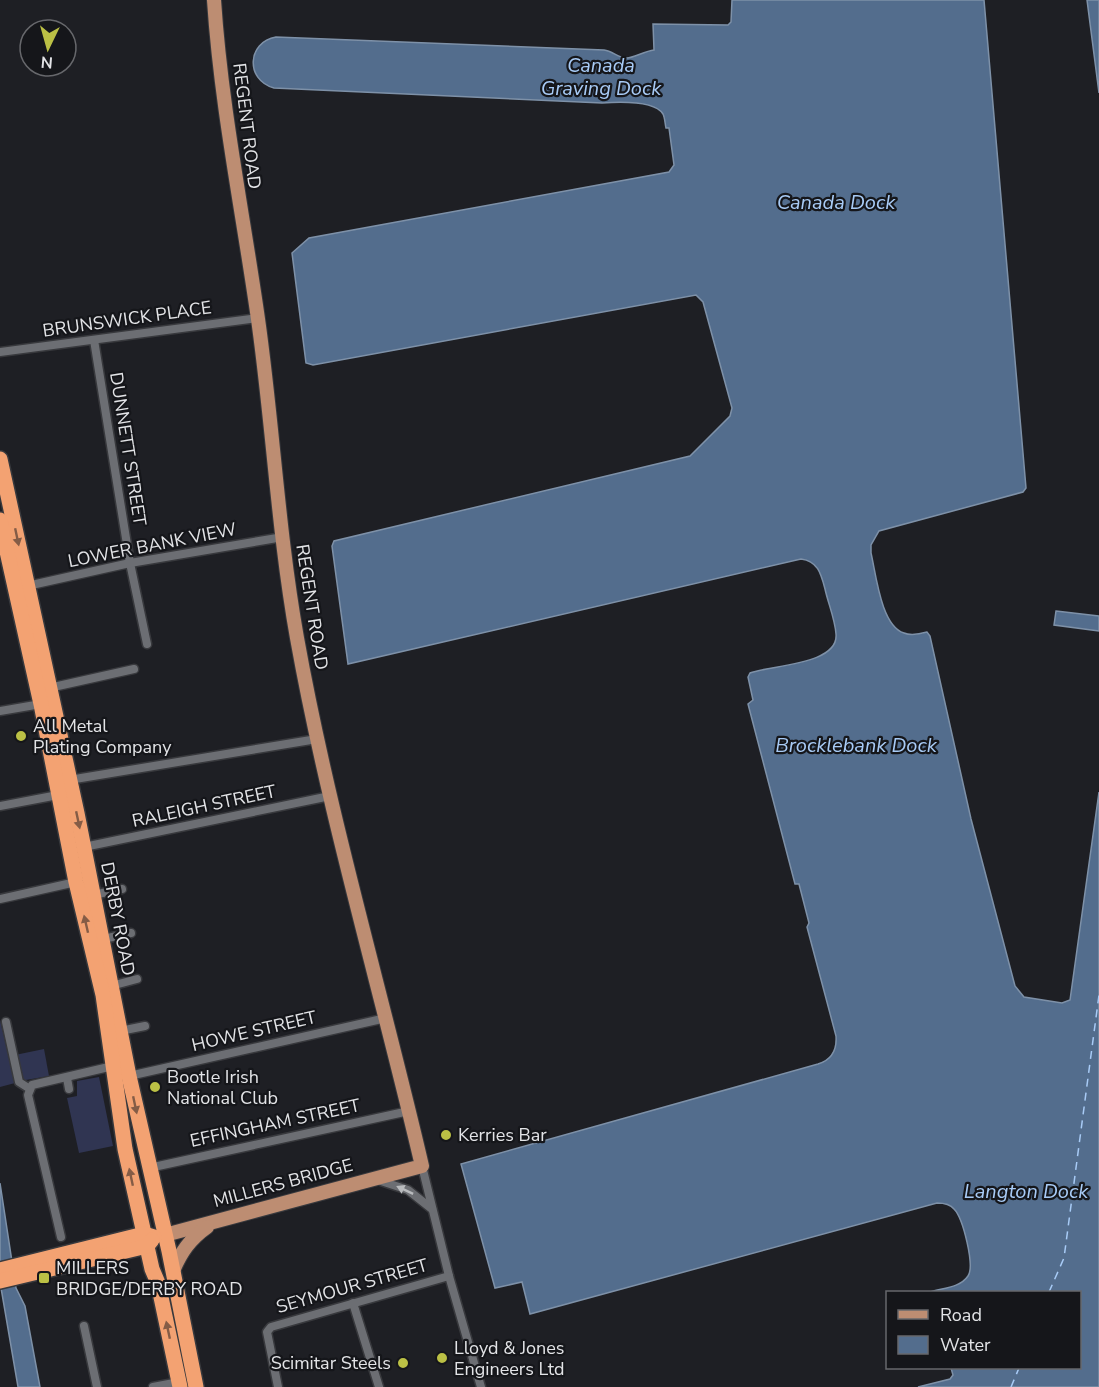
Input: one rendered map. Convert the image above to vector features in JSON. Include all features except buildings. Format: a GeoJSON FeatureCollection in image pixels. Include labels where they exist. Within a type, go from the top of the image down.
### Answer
{"type":"FeatureCollection","features":[{"type":"Feature","properties":{"kind":"highway","name":"DERBY ROAD"},"geometry":{"type":"LineString","coordinates":[[0,459],[84,847],[149,1168],[158,1283],[179,1385]]}},
{"type":"Feature","properties":{"kind":"highway","name":"DERBY ROAD"},"geometry":{"type":"LineString","coordinates":[[0,520],[76,882],[103,995],[125,1149],[153,1238],[173,1271],[196,1387]]}},
{"type":"Feature","properties":{"kind":"highway","name":"MILLERS BRIDGE"},"geometry":{"type":"LineString","coordinates":[[0,1270],[21,1270],[153,1238]]}},
{"type":"Feature","properties":{"kind":"highway","name":"MILLERS BRIDGE"},"geometry":{"type":"LineString","coordinates":[[0,1281],[21,1270]]}},
{"type":"Feature","properties":{"kind":"main road","name":"REGENT ROAD"},"geometry":{"type":"LineString","coordinates":[[214,0],[231,149],[258,318],[283,537],[297,636],[330,796],[422,1166]]}},
{"type":"Feature","properties":{"kind":"main road","name":"MILLERS BRIDGE"},"geometry":{"type":"LineString","coordinates":[[153,1238],[422,1166]]}},
{"type":"Feature","properties":{"kind":"main road"},"geometry":{"type":"LineString","coordinates":[[173,1271],[190,1240],[214,1222]]}},
{"type":"Feature","properties":{"kind":"street","name":"BRUNSWICK PLACE"},"geometry":{"type":"LineString","coordinates":[[0,352],[258,318]]}},
{"type":"Feature","properties":{"kind":"street","name":"DUNNETT STREET"},"geometry":{"type":"LineString","coordinates":[[94,340],[130,563],[147,644]]}},
{"type":"Feature","properties":{"kind":"street","name":"LOWER BANK VIEW"},"geometry":{"type":"LineString","coordinates":[[27,586],[130,563],[283,537]]}},
{"type":"Feature","properties":{"kind":"street"},"geometry":{"type":"LineString","coordinates":[[49,688],[134,669]]}},
{"type":"Feature","properties":{"kind":"street"},"geometry":{"type":"LineString","coordinates":[[0,711],[40,704]]}},
{"type":"Feature","properties":{"kind":"street"},"geometry":{"type":"LineString","coordinates":[[69,780],[317,739]]}},
{"type":"Feature","properties":{"kind":"street"},"geometry":{"type":"LineString","coordinates":[[0,806],[58,795]]}},
{"type":"Feature","properties":{"kind":"street","name":"RALEIGH STREET"},"geometry":{"type":"LineString","coordinates":[[84,847],[330,796]]}},
{"type":"Feature","properties":{"kind":"street"},"geometry":{"type":"LineString","coordinates":[[0,899],[76,882]]}},
{"type":"Feature","properties":{"kind":"street"},"geometry":{"type":"LineString","coordinates":[[93,895],[122,889]]}},
{"type":"Feature","properties":{"kind":"street"},"geometry":{"type":"LineString","coordinates":[[103,939],[131,933]]}},
{"type":"Feature","properties":{"kind":"street"},"geometry":{"type":"LineString","coordinates":[[111,986],[138,979]]}},
{"type":"Feature","properties":{"kind":"street","name":"HOWE STREET"},"geometry":{"type":"LineString","coordinates":[[129,1076],[386,1018]]}},
{"type":"Feature","properties":{"kind":"street"},"geometry":{"type":"LineString","coordinates":[[6,1022],[19,1082],[30,1089]]}},
{"type":"Feature","properties":{"kind":"street"},"geometry":{"type":"LineString","coordinates":[[120,1031],[145,1026]]}},
{"type":"Feature","properties":{"kind":"street"},"geometry":{"type":"LineString","coordinates":[[61,1237],[28,1095],[32,1084],[113,1066]]}},
{"type":"Feature","properties":{"kind":"street"},"geometry":{"type":"LineString","coordinates":[[67,1078],[69,1089]]}},
{"type":"Feature","properties":{"kind":"street","name":"EFFINGHAM STREET"},"geometry":{"type":"LineString","coordinates":[[149,1168],[409,1111]]}},
{"type":"Feature","properties":{"kind":"street","name":"REGENT ROAD"},"geometry":{"type":"LineString","coordinates":[[422,1166],[481,1387]]}},
{"type":"Feature","properties":{"kind":"street"},"geometry":{"type":"LineString","coordinates":[[372,1179],[408,1190],[433,1209]]}},
{"type":"Feature","properties":{"kind":"street","name":"SEYMOUR STREET"},"geometry":{"type":"LineString","coordinates":[[278,1387],[267,1332],[271,1327],[450,1276]]}},
{"type":"Feature","properties":{"kind":"street"},"geometry":{"type":"LineString","coordinates":[[353,1303],[379,1387]]}},
{"type":"Feature","properties":{"kind":"street"},"geometry":{"type":"LineString","coordinates":[[84,1326],[97,1387]]}},
{"type":"Feature","properties":{"kind":"street"},"geometry":{"type":"LineString","coordinates":[[153,1387],[179,1385]]}},
{"type":"Feature","properties":{"kind":"shaded area"},"geometry":{"type":"Polygon","coordinates":[[[0,1020],[15,1083],[0,1087],[0,1020]]]}},
{"type":"Feature","properties":{"kind":"shaded area"},"geometry":{"type":"Polygon","coordinates":[[[44,1049],[49,1076],[20,1081],[15,1055],[44,1049]]]}},
{"type":"Feature","properties":{"kind":"shaded area"},"geometry":{"type":"Polygon","coordinates":[[[99,1077],[113,1146],[79,1153],[67,1098],[77,1096],[77,1081],[99,1077]]]}},
{"type":"Feature","properties":{"kind":"water"},"geometry":{"type":"Polygon","coordinates":[[[732,0],[984,0],[1026,488],[1023,492],[879,531],[871,545],[871,553],[881,598],[890,620],[904,633],[913,635],[927,632],[930,636],[971,819],[1015,986],[1024,997],[1062,1003],[1070,1000],[1099,792],[1099,1387],[918,1387],[950,1379],[953,1375],[951,1369],[1081,1369],[1081,1291],[934,1291],[960,1283],[965,1280],[970,1271],[967,1242],[961,1222],[954,1209],[947,1204],[937,1203],[530,1314],[522,1282],[495,1288],[461,1164],[818,1064],[832,1054],[836,1036],[807,927],[809,923],[799,884],[795,884],[748,704],[753,700],[748,677],[750,673],[802,662],[827,652],[834,644],[836,634],[833,617],[820,573],[811,562],[801,559],[348,664],[332,546],[334,541],[690,456],[730,416],[732,408],[703,302],[696,295],[313,365],[306,363],[292,253],[309,238],[669,172],[674,165],[669,128],[666,128],[664,116],[658,109],[635,103],[274,88],[265,84],[258,77],[253,61],[259,46],[266,40],[276,37],[604,50],[627,58],[654,50],[653,24],[728,25],[731,22],[732,0]]]}},
{"type":"Feature","properties":{"kind":"water"},"geometry":{"type":"Polygon","coordinates":[[[1087,0],[1099,0],[1099,93],[1087,0]]]}},
{"type":"Feature","properties":{"kind":"water"},"geometry":{"type":"Polygon","coordinates":[[[1056,611],[1099,616],[1099,631],[1054,625],[1056,611]]]}},
{"type":"Feature","properties":{"kind":"water"},"geometry":{"type":"Polygon","coordinates":[[[0,1183],[16,1288],[25,1306],[40,1387],[18,1387],[0,1282],[0,1183]]]}},
{"type":"Feature","properties":{"kind":"ferry route"},"geometry":{"type":"LineString","coordinates":[[1049,1291],[1064,1258],[1099,995]]}},
{"type":"Feature","properties":{"kind":"ferry route"},"geometry":{"type":"LineString","coordinates":[[1011,1387],[1019,1369]]}},
{"type":"Feature","properties":{"kind":"place","name":"All Metal Plating Company"},"geometry":{"type":"Point","coordinates":[21,736]}},
{"type":"Feature","properties":{"kind":"place","name":"Bootle Irish National Club"},"geometry":{"type":"Point","coordinates":[155,1087]}},
{"type":"Feature","properties":{"kind":"place","name":"Kerries Bar"},"geometry":{"type":"Point","coordinates":[446,1135]}},
{"type":"Feature","properties":{"kind":"place","name":"MILLERS BRIDGE/DERBY ROAD"},"geometry":{"type":"Point","coordinates":[44,1278]}},
{"type":"Feature","properties":{"kind":"place","name":"Lloyd & Jones Engineers Ltd"},"geometry":{"type":"Point","coordinates":[442,1358]}},
{"type":"Feature","properties":{"kind":"place","name":"Scimitar Steels"},"geometry":{"type":"Point","coordinates":[403,1363]}},
{"type":"Feature","properties":{"kind":"water label","name":"Canada Graving Dock"},"geometry":{"type":"Point","coordinates":[601,76]}},
{"type":"Feature","properties":{"kind":"water label","name":"Canada Dock"},"geometry":{"type":"Point","coordinates":[836,202]}},
{"type":"Feature","properties":{"kind":"water label","name":"Brocklebank Dock"},"geometry":{"type":"Point","coordinates":[856,745]}},
{"type":"Feature","properties":{"kind":"water label","name":"Langton Dock"},"geometry":{"type":"Point","coordinates":[1026,1191]}}]}
